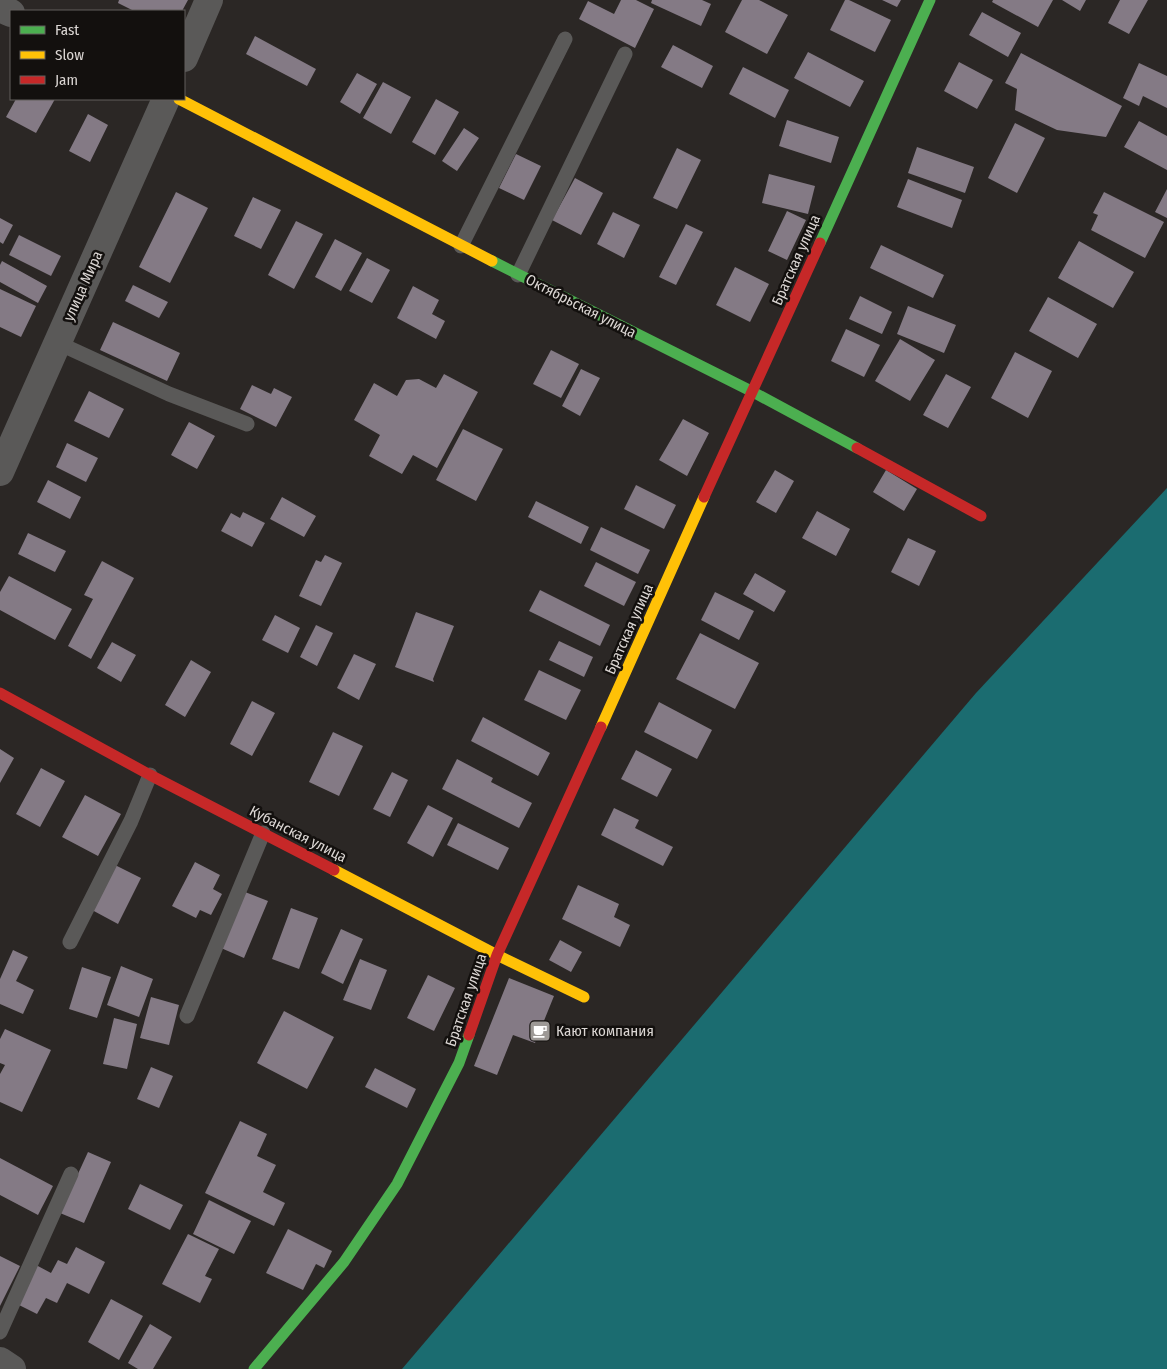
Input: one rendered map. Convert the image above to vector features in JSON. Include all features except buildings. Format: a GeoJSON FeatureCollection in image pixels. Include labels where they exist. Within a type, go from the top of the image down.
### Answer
{"type":"FeatureCollection","features":[{"type":"Feature","properties":{"kind":"street"},"geometry":{"type":"LineString","coordinates":[[185,56],[209,0]]}},
{"type":"Feature","properties":{"kind":"street","name":"Братская улица"},"geometry":{"type":"LineString","coordinates":[[254,1369],[344,1262],[397,1184],[460,1064],[497,955],[930,0]]}},
{"type":"Feature","properties":{"kind":"street","name":"улица Мира"},"geometry":{"type":"LineString","coordinates":[[0,472],[166,100]]}},
{"type":"Feature","properties":{"kind":"street","name":"Октябрьская улица"},"geometry":{"type":"LineString","coordinates":[[181,100],[461,246],[753,392],[981,516]]}},
{"type":"Feature","properties":{"kind":"street","name":"Кубанская улица"},"geometry":{"type":"LineString","coordinates":[[0,693],[150,775],[497,955],[584,997]]}},
{"type":"Feature","properties":{"kind":"street"},"geometry":{"type":"LineString","coordinates":[[0,1361],[12,1369]]}},
{"type":"Feature","properties":{"kind":"lane"},"geometry":{"type":"LineString","coordinates":[[461,246],[565,39]]}},
{"type":"Feature","properties":{"kind":"lane"},"geometry":{"type":"LineString","coordinates":[[518,274],[624,54]]}},
{"type":"Feature","properties":{"kind":"lane"},"geometry":{"type":"LineString","coordinates":[[58,343],[169,394],[247,424]]}},
{"type":"Feature","properties":{"kind":"lane"},"geometry":{"type":"LineString","coordinates":[[70,942],[131,821],[150,775]]}},
{"type":"Feature","properties":{"kind":"lane"},"geometry":{"type":"LineString","coordinates":[[187,1016],[263,833]]}},
{"type":"Feature","properties":{"kind":"lane"},"geometry":{"type":"LineString","coordinates":[[0,1332],[71,1174]]}},
{"type":"Feature","properties":{"kind":"water"},"geometry":{"type":"Polygon","coordinates":[[[1167,488],[1167,1369],[402,1369],[976,693],[1167,488]]]}},
{"type":"Feature","properties":{"kind":"traffic: fast"},"geometry":{"type":"LineString","coordinates":[[820,243],[930,0]]}},
{"type":"Feature","properties":{"kind":"traffic: fast"},"geometry":{"type":"LineString","coordinates":[[492,261],[753,392],[857,448]]}},
{"type":"Feature","properties":{"kind":"traffic: fast"},"geometry":{"type":"LineString","coordinates":[[254,1369],[344,1262],[397,1184],[459,1063],[469,1035]]}},
{"type":"Feature","properties":{"kind":"traffic: slow"},"geometry":{"type":"LineString","coordinates":[[181,100],[492,261]]}},
{"type":"Feature","properties":{"kind":"traffic: slow"},"geometry":{"type":"LineString","coordinates":[[601,727],[704,497]]}},
{"type":"Feature","properties":{"kind":"traffic: slow"},"geometry":{"type":"LineString","coordinates":[[334,870],[497,955],[584,997]]}},
{"type":"Feature","properties":{"kind":"traffic: jam"},"geometry":{"type":"LineString","coordinates":[[704,497],[820,243]]}},
{"type":"Feature","properties":{"kind":"traffic: jam"},"geometry":{"type":"LineString","coordinates":[[857,448],[981,516]]}},
{"type":"Feature","properties":{"kind":"traffic: jam"},"geometry":{"type":"LineString","coordinates":[[0,693],[150,775],[334,870]]}},
{"type":"Feature","properties":{"kind":"traffic: jam"},"geometry":{"type":"LineString","coordinates":[[469,1035],[497,955],[601,727]]}},
{"type":"Feature","properties":{"kind":"place","name":"Кают компания"},"geometry":{"type":"Point","coordinates":[540,1031]}}]}
